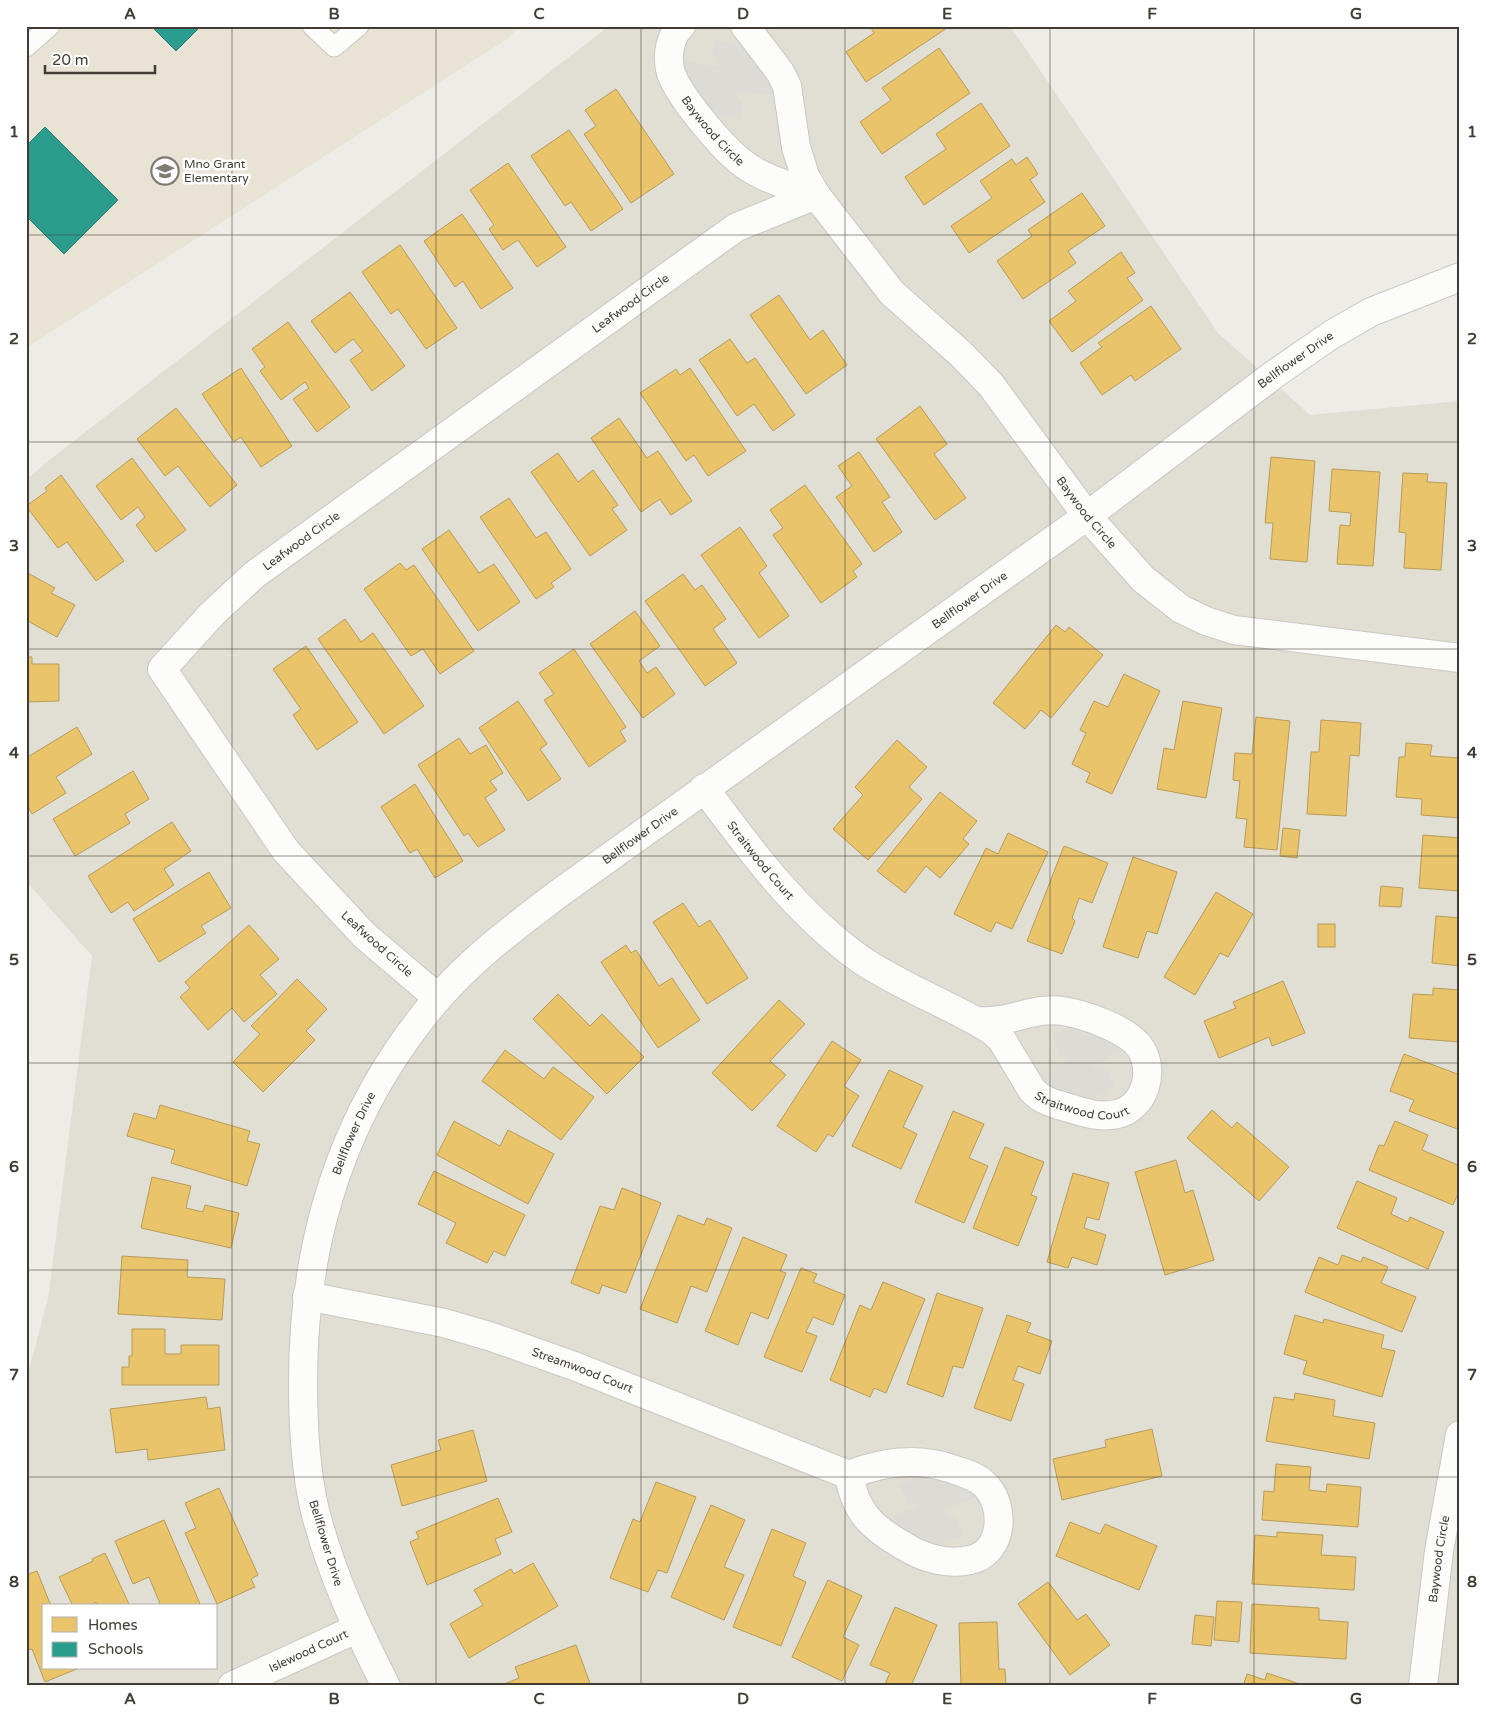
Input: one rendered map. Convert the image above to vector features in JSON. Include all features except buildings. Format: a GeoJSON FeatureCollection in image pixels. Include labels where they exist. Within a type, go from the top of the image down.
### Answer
{"type":"FeatureCollection","features":[{"type":"Feature","properties":{"kind":"street","name":"Baywood Circle"},"geometry":{"type":"LineString","coordinates":[[681,26],[672,41],[670,69],[676,85],[716,138],[745,165],[768,178],[816,195]]}},
{"type":"Feature","properties":{"kind":"street","name":"Baywood Circle"},"geometry":{"type":"LineString","coordinates":[[744,26],[780,72],[787,86],[796,147],[805,176],[816,195],[892,293],[961,354],[991,385],[1088,516],[1127,564],[1155,591],[1180,609],[1206,621],[1234,630],[1460,658]]}},
{"type":"Feature","properties":{"kind":"street","name":"Leafwood Circle"},"geometry":{"type":"LineString","coordinates":[[438,998],[364,935],[286,851],[162,669],[212,614],[254,575],[717,241],[742,225],[816,195]]}},
{"type":"Feature","properties":{"kind":"street","name":"Bellflower Drive"},"geometry":{"type":"LineString","coordinates":[[386,1686],[356,1629],[315,1511],[306,1461],[302,1410],[302,1356],[307,1296],[320,1223],[336,1170],[352,1130],[394,1056],[438,998],[484,952],[517,924],[704,788],[1088,516],[1276,373],[1330,335],[1371,312],[1460,277]]}},
{"type":"Feature","properties":{"kind":"street","name":"Straitwood Court"},"geometry":{"type":"LineString","coordinates":[[704,788],[751,851],[781,887],[833,938],[893,978],[991,1030],[1002,1040],[1032,1090],[1045,1100],[1090,1114],[1104,1116],[1120,1114],[1139,1099],[1146,1083],[1149,1071],[1141,1048],[1121,1032],[1105,1024],[1064,1011],[1051,1010],[994,1023],[977,1022]]}},
{"type":"Feature","properties":{"kind":"street","name":"Streamwood Court"},"geometry":{"type":"LineString","coordinates":[[307,1296],[436,1322],[492,1337],[574,1366],[849,1474]]}},
{"type":"Feature","properties":{"kind":"street","name":"Baywood Circle"},"geometry":{"type":"LineString","coordinates":[[1423,1686],[1440,1551],[1460,1435]]}},
{"type":"Feature","properties":{"kind":"street"},"geometry":{"type":"LineString","coordinates":[[931,1462],[970,1475],[983,1483],[998,1506],[999,1523],[992,1544],[971,1560],[959,1561],[930,1558],[907,1548],[884,1535],[869,1521],[852,1493],[849,1474],[885,1463],[931,1462]]}},
{"type":"Feature","properties":{"kind":"street","name":"Islewood Court"},"geometry":{"type":"LineString","coordinates":[[232,1686],[356,1629]]}},
{"type":"Feature","properties":{"kind":"lane"},"geometry":{"type":"LineString","coordinates":[[26,47],[50,26]]}},
{"type":"Feature","properties":{"kind":"lane"},"geometry":{"type":"LineString","coordinates":[[312,26],[334,47],[359,26]]}},
{"type":"Feature","properties":{"kind":"shaded area","name":"Mno Grant Elementary"},"geometry":{"type":"Polygon","coordinates":[[[26,26],[520,26],[507,39],[26,348],[26,26]]]}},
{"type":"Feature","properties":{"kind":"shaded area"},"geometry":{"type":"Polygon","coordinates":[[[609,26],[1010,26],[1218,333],[1310,415],[1460,401],[1460,1686],[26,1686],[26,1380],[48,1299],[92,956],[26,881],[26,480],[609,26]]]}},
{"type":"Feature","properties":{"kind":"shaded area"},"geometry":{"type":"Polygon","coordinates":[[[716,41],[743,45],[766,69],[777,95],[735,91],[743,106],[741,117],[708,114],[699,103],[680,60],[719,67],[712,53],[716,41]]]}},
{"type":"Feature","properties":{"kind":"shaded area"},"geometry":{"type":"Polygon","coordinates":[[[1076,1023],[1131,1047],[1091,1066],[1108,1071],[1114,1088],[1086,1102],[1063,1096],[1033,1076],[1072,1059],[1059,1053],[1053,1035],[1076,1023]]]}},
{"type":"Feature","properties":{"kind":"shaded area"},"geometry":{"type":"Polygon","coordinates":[[[931,1470],[954,1478],[980,1496],[942,1510],[958,1521],[963,1535],[928,1549],[884,1519],[920,1505],[907,1502],[900,1485],[931,1470]]]}},
{"type":"Feature","properties":{"kind":"place","name":"Mno Grant Elementary"},"geometry":{"type":"Point","coordinates":[165,171]}}]}
